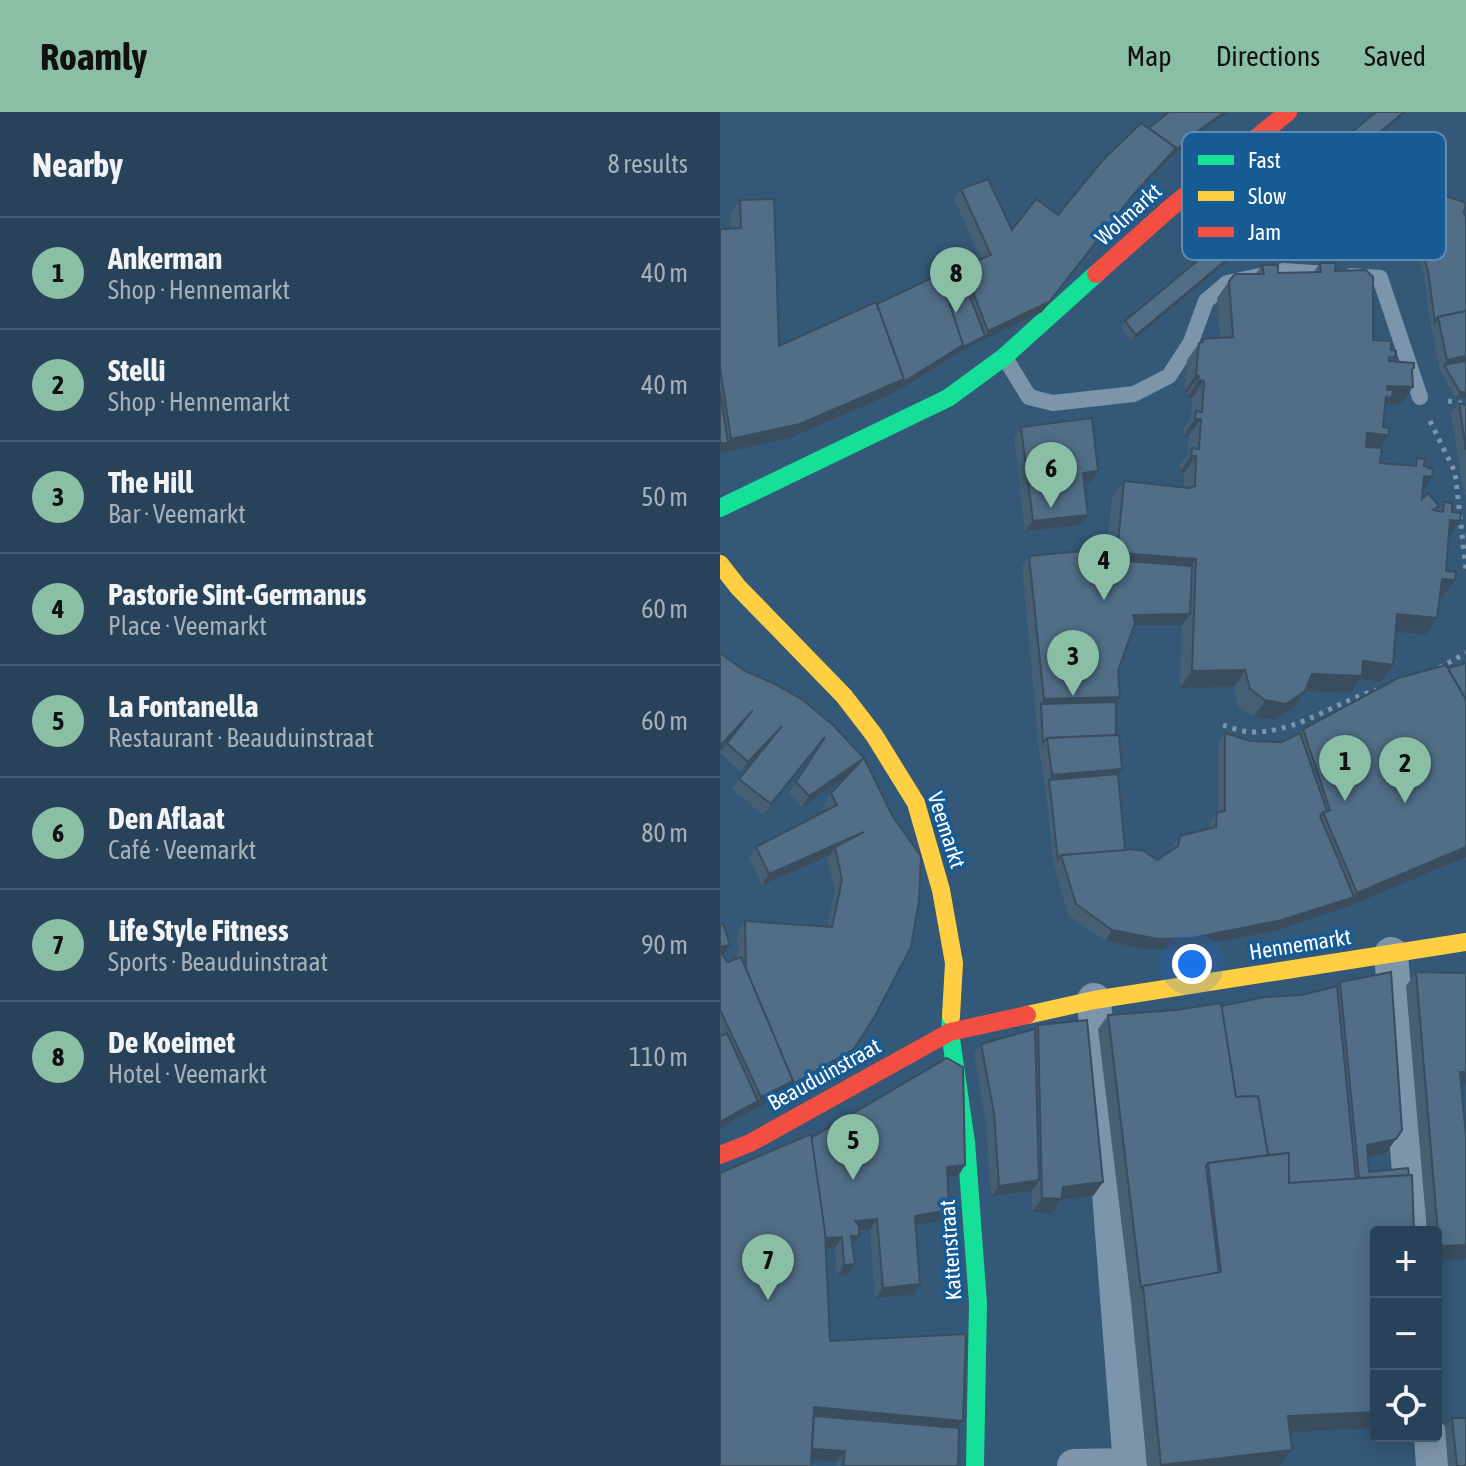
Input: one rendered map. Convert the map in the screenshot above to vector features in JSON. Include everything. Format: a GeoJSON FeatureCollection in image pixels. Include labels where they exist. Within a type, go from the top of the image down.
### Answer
{"type":"FeatureCollection","features":[{"type":"Feature","properties":{"kind":"street","name":"Wolmarkt"},"geometry":{"type":"LineString","coordinates":[[1263,132],[1288,112]]}},
{"type":"Feature","properties":{"kind":"street","name":"Wolmarkt"},"geometry":{"type":"LineString","coordinates":[[1004,357],[1182,198]]}},
{"type":"Feature","properties":{"kind":"street"},"geometry":{"type":"LineString","coordinates":[[720,508],[948,398],[1004,357]]}},
{"type":"Feature","properties":{"kind":"street","name":"Veemarkt"},"geometry":{"type":"LineString","coordinates":[[720,564],[738,587],[844,696],[874,735],[916,803],[941,890],[954,963],[950,1032]]}},
{"type":"Feature","properties":{"kind":"street","name":"Hennemarkt"},"geometry":{"type":"LineString","coordinates":[[1094,1000],[1466,942]]}},
{"type":"Feature","properties":{"kind":"street"},"geometry":{"type":"LineString","coordinates":[[1391,954],[1414,1226]]}},
{"type":"Feature","properties":{"kind":"street"},"geometry":{"type":"LineString","coordinates":[[950,1032],[1094,1000],[1130,1465],[1074,1466]]}},
{"type":"Feature","properties":{"kind":"street","name":"Beauduinstraat"},"geometry":{"type":"LineString","coordinates":[[720,1155],[750,1143],[950,1032]]}},
{"type":"Feature","properties":{"kind":"street","name":"Kattenstraat"},"geometry":{"type":"LineString","coordinates":[[950,1032],[966,1142],[978,1303],[975,1466]]}},
{"type":"Feature","properties":{"kind":"street"},"geometry":{"type":"LineString","coordinates":[[1431,1442],[1433,1466]]}},
{"type":"Feature","properties":{"kind":"lane"},"geometry":{"type":"LineString","coordinates":[[1004,357],[1029,397],[1053,403],[1134,394],[1169,376],[1191,342],[1206,301],[1227,283],[1283,271],[1380,278],[1420,397]]}},
{"type":"Feature","properties":{"kind":"path"},"geometry":{"type":"LineString","coordinates":[[1420,397],[1455,472],[1466,570]]}},
{"type":"Feature","properties":{"kind":"path"},"geometry":{"type":"LineString","coordinates":[[1439,400],[1466,404]]}},
{"type":"Feature","properties":{"kind":"path"},"geometry":{"type":"LineString","coordinates":[[1425,675],[1466,653]]}},
{"type":"Feature","properties":{"kind":"path"},"geometry":{"type":"LineString","coordinates":[[1223,725],[1252,733],[1300,724],[1362,694],[1387,688]]}},
{"type":"Feature","properties":{"kind":"building"},"geometry":{"type":"Polygon","coordinates":[[[1169,112],[1225,112],[1197,132],[1182,132],[1182,145],[1173,153],[1176,148],[1149,128],[1169,112]]]}},
{"type":"Feature","properties":{"kind":"building"},"geometry":{"type":"Polygon","coordinates":[[[1376,112],[1404,112],[1380,132],[1352,132],[1376,112]]]}},
{"type":"Feature","properties":{"kind":"building"},"geometry":{"type":"Polygon","coordinates":[[[1141,123],[1176,148],[1133,195],[1049,302],[988,331],[963,266],[991,255],[961,189],[988,179],[1012,230],[1036,199],[1058,215],[1102,161],[1141,123]]]}},
{"type":"Feature","properties":{"kind":"building"},"geometry":{"type":"Polygon","coordinates":[[[1446,196],[1466,203],[1466,311],[1438,317],[1435,322],[1425,260],[1446,260],[1446,196]]]}},
{"type":"Feature","properties":{"kind":"building"},"geometry":{"type":"Polygon","coordinates":[[[774,199],[779,346],[876,302],[904,379],[800,424],[731,439],[720,368],[720,229],[741,228],[740,200],[774,199]]]}},
{"type":"Feature","properties":{"kind":"building"},"geometry":{"type":"Polygon","coordinates":[[[1198,260],[1226,260],[1136,335],[1125,321],[1198,260]]]}},
{"type":"Feature","properties":{"kind":"building"},"geometry":{"type":"Polygon","coordinates":[[[1320,263],[1336,263],[1335,271],[1366,270],[1373,277],[1373,340],[1391,341],[1391,350],[1396,351],[1395,358],[1389,357],[1389,361],[1414,363],[1413,387],[1387,386],[1387,390],[1393,390],[1392,398],[1386,397],[1383,427],[1389,428],[1389,435],[1367,433],[1366,447],[1382,448],[1380,463],[1416,466],[1417,458],[1425,459],[1424,466],[1433,469],[1432,477],[1424,476],[1422,499],[1428,493],[1439,506],[1433,510],[1443,512],[1444,502],[1452,503],[1452,512],[1461,513],[1460,521],[1450,520],[1446,571],[1456,572],[1455,580],[1442,579],[1437,618],[1397,614],[1393,665],[1363,661],[1362,676],[1312,674],[1305,691],[1286,704],[1265,700],[1250,689],[1245,670],[1192,671],[1196,559],[1119,553],[1118,542],[1124,481],[1189,488],[1195,486],[1196,456],[1191,456],[1192,448],[1199,449],[1201,419],[1195,419],[1196,411],[1202,412],[1204,381],[1198,380],[1199,376],[1196,375],[1199,343],[1203,342],[1202,339],[1233,337],[1229,281],[1235,274],[1264,274],[1262,265],[1278,265],[1278,273],[1321,272],[1320,263]]]}},
{"type":"Feature","properties":{"kind":"building"},"geometry":{"type":"Polygon","coordinates":[[[960,271],[985,336],[959,349],[963,345],[941,278],[960,271]]]}},
{"type":"Feature","properties":{"kind":"building"},"geometry":{"type":"Polygon","coordinates":[[[940,274],[963,345],[902,383],[904,379],[877,304],[940,274]]]}},
{"type":"Feature","properties":{"kind":"building"},"geometry":{"type":"Polygon","coordinates":[[[1466,311],[1466,356],[1447,360],[1438,317],[1466,311]]]}},
{"type":"Feature","properties":{"kind":"building"},"geometry":{"type":"Polygon","coordinates":[[[1466,361],[1466,392],[1460,392],[1444,365],[1466,361]]]}},
{"type":"Feature","properties":{"kind":"building"},"geometry":{"type":"Polygon","coordinates":[[[720,391],[728,443],[720,443],[720,391]]]}},
{"type":"Feature","properties":{"kind":"building"},"geometry":{"type":"Polygon","coordinates":[[[1459,403],[1466,405],[1466,450],[1459,403]]]}},
{"type":"Feature","properties":{"kind":"building"},"geometry":{"type":"Polygon","coordinates":[[[1092,418],[1098,471],[1083,473],[1088,515],[1033,521],[1021,427],[1092,418]]]}},
{"type":"Feature","properties":{"kind":"building"},"geometry":{"type":"Polygon","coordinates":[[[1114,548],[1114,560],[1192,566],[1190,614],[1133,615],[1135,623],[1118,671],[1120,697],[1044,699],[1029,556],[1114,548]]]}},
{"type":"Feature","properties":{"kind":"building"},"geometry":{"type":"Polygon","coordinates":[[[720,653],[745,671],[803,700],[834,726],[864,758],[809,796],[796,782],[825,737],[771,804],[739,779],[782,726],[748,762],[727,743],[753,710],[720,746],[720,653]]]}},
{"type":"Feature","properties":{"kind":"building"},"geometry":{"type":"Polygon","coordinates":[[[1466,663],[1466,700],[1448,668],[1466,663]]]}},
{"type":"Feature","properties":{"kind":"building"},"geometry":{"type":"Polygon","coordinates":[[[1446,665],[1466,700],[1466,847],[1357,893],[1323,812],[1330,810],[1303,729],[1398,678],[1446,665]]]}},
{"type":"Feature","properties":{"kind":"building"},"geometry":{"type":"Polygon","coordinates":[[[1116,702],[1116,735],[1047,738],[1043,743],[1041,704],[1116,702]]]}},
{"type":"Feature","properties":{"kind":"building"},"geometry":{"type":"Polygon","coordinates":[[[1225,733],[1250,741],[1282,742],[1300,733],[1327,811],[1320,816],[1354,897],[1282,920],[1192,938],[1158,939],[1112,930],[1076,904],[1061,855],[1129,849],[1144,851],[1157,860],[1178,846],[1180,836],[1216,827],[1217,812],[1225,811],[1225,733]]]}},
{"type":"Feature","properties":{"kind":"building"},"geometry":{"type":"Polygon","coordinates":[[[1119,735],[1122,769],[1052,775],[1047,738],[1119,735]]]}},
{"type":"Feature","properties":{"kind":"building"},"geometry":{"type":"Polygon","coordinates":[[[864,758],[893,817],[921,856],[919,901],[911,947],[854,1049],[791,1085],[793,1081],[746,970],[745,921],[832,927],[842,880],[835,847],[864,832],[769,874],[756,847],[837,805],[831,793],[864,758]]]}},
{"type":"Feature","properties":{"kind":"building"},"geometry":{"type":"Polygon","coordinates":[[[1118,774],[1125,850],[1061,855],[1058,860],[1049,780],[1118,774]]]}},
{"type":"Feature","properties":{"kind":"building"},"geometry":{"type":"Polygon","coordinates":[[[723,924],[730,945],[720,947],[720,925],[723,924]]]}},
{"type":"Feature","properties":{"kind":"building"},"geometry":{"type":"Polygon","coordinates":[[[720,952],[728,962],[741,957],[793,1081],[761,1097],[720,1010],[720,952]]]}},
{"type":"Feature","properties":{"kind":"building"},"geometry":{"type":"Polygon","coordinates":[[[1391,972],[1402,1130],[1396,1139],[1367,1145],[1369,1172],[1408,1168],[1409,1175],[1359,1178],[1340,982],[1391,972]]]}},
{"type":"Feature","properties":{"kind":"building"},"geometry":{"type":"Polygon","coordinates":[[[1416,972],[1466,973],[1466,1072],[1460,1072],[1466,1136],[1466,1245],[1442,1246],[1442,1226],[1437,1226],[1416,972]]]}},
{"type":"Feature","properties":{"kind":"building"},"geometry":{"type":"Polygon","coordinates":[[[1337,986],[1356,1179],[1289,1183],[1289,1153],[1268,1155],[1258,1096],[1236,1097],[1221,1006],[1265,997],[1302,995],[1337,986]]]}},
{"type":"Feature","properties":{"kind":"building"},"geometry":{"type":"Polygon","coordinates":[[[1221,1003],[1236,1097],[1258,1096],[1268,1155],[1208,1163],[1206,1166],[1219,1273],[1141,1288],[1108,1015],[1221,1003]]]}},
{"type":"Feature","properties":{"kind":"building"},"geometry":{"type":"Polygon","coordinates":[[[1087,1020],[1103,1182],[1063,1187],[1061,1199],[1042,1198],[1038,1025],[1087,1020]]]}},
{"type":"Feature","properties":{"kind":"building"},"geometry":{"type":"Polygon","coordinates":[[[1035,1029],[1039,1180],[999,1186],[994,1113],[981,1044],[1035,1029]]]}},
{"type":"Feature","properties":{"kind":"building"},"geometry":{"type":"Polygon","coordinates":[[[727,1033],[758,1101],[720,1122],[720,1036],[727,1033]]]}},
{"type":"Feature","properties":{"kind":"building"},"geometry":{"type":"Polygon","coordinates":[[[947,1058],[963,1067],[965,1165],[947,1167],[949,1210],[915,1216],[920,1284],[883,1288],[877,1219],[855,1221],[859,1226],[859,1236],[851,1236],[855,1264],[844,1265],[842,1237],[825,1238],[811,1138],[947,1058]]]}},
{"type":"Feature","properties":{"kind":"building"},"geometry":{"type":"Polygon","coordinates":[[[811,1134],[825,1232],[830,1341],[966,1334],[963,1421],[814,1407],[811,1466],[720,1466],[720,1173],[811,1134]]]}},
{"type":"Feature","properties":{"kind":"building"},"geometry":{"type":"Polygon","coordinates":[[[1289,1153],[1289,1183],[1412,1175],[1414,1226],[1370,1226],[1370,1412],[1288,1416],[1292,1450],[1161,1465],[1143,1286],[1221,1272],[1208,1163],[1289,1153]]]}},
{"type":"Feature","properties":{"kind":"building"},"geometry":{"type":"Polygon","coordinates":[[[814,1416],[959,1428],[958,1466],[843,1466],[845,1451],[812,1449],[814,1416]]]}},
{"type":"Feature","properties":{"kind":"building"},"geometry":{"type":"Polygon","coordinates":[[[1452,1418],[1466,1418],[1466,1466],[1457,1466],[1452,1418]]]}},
{"type":"Feature","properties":{"kind":"traffic: fast"},"geometry":{"type":"LineString","coordinates":[[720,508],[948,398],[1004,357],[1096,274]]}},
{"type":"Feature","properties":{"kind":"traffic: fast"},"geometry":{"type":"LineString","coordinates":[[951,1016],[950,1032],[966,1142],[978,1303],[975,1466]]}},
{"type":"Feature","properties":{"kind":"traffic: slow"},"geometry":{"type":"LineString","coordinates":[[720,564],[738,587],[844,696],[874,735],[916,803],[941,890],[954,963],[951,1016]]}},
{"type":"Feature","properties":{"kind":"traffic: slow"},"geometry":{"type":"LineString","coordinates":[[1027,1015],[1094,1000],[1466,942]]}},
{"type":"Feature","properties":{"kind":"traffic: jam"},"geometry":{"type":"LineString","coordinates":[[1263,132],[1288,112]]}},
{"type":"Feature","properties":{"kind":"traffic: jam"},"geometry":{"type":"LineString","coordinates":[[1096,274],[1182,198]]}},
{"type":"Feature","properties":{"kind":"traffic: jam"},"geometry":{"type":"LineString","coordinates":[[720,1155],[750,1143],[950,1032],[1027,1015]]}},
{"type":"Feature","properties":{"kind":"place","name":"De Koeimet"},"geometry":{"type":"Point","coordinates":[956,313]}},
{"type":"Feature","properties":{"kind":"place","name":"Den Aflaat"},"geometry":{"type":"Point","coordinates":[1051,508]}},
{"type":"Feature","properties":{"kind":"place","name":"Pastorie Sint-Germanus"},"geometry":{"type":"Point","coordinates":[1104,600]}},
{"type":"Feature","properties":{"kind":"place","name":"The Hill"},"geometry":{"type":"Point","coordinates":[1073,696]}},
{"type":"Feature","properties":{"kind":"place","name":"Ankerman"},"geometry":{"type":"Point","coordinates":[1345,801]}},
{"type":"Feature","properties":{"kind":"place","name":"Stelli"},"geometry":{"type":"Point","coordinates":[1405,803]}},
{"type":"Feature","properties":{"kind":"place","name":"La Fontanella"},"geometry":{"type":"Point","coordinates":[853,1180]}},
{"type":"Feature","properties":{"kind":"place","name":"Life Style Fitness"},"geometry":{"type":"Point","coordinates":[768,1300]}}]}
